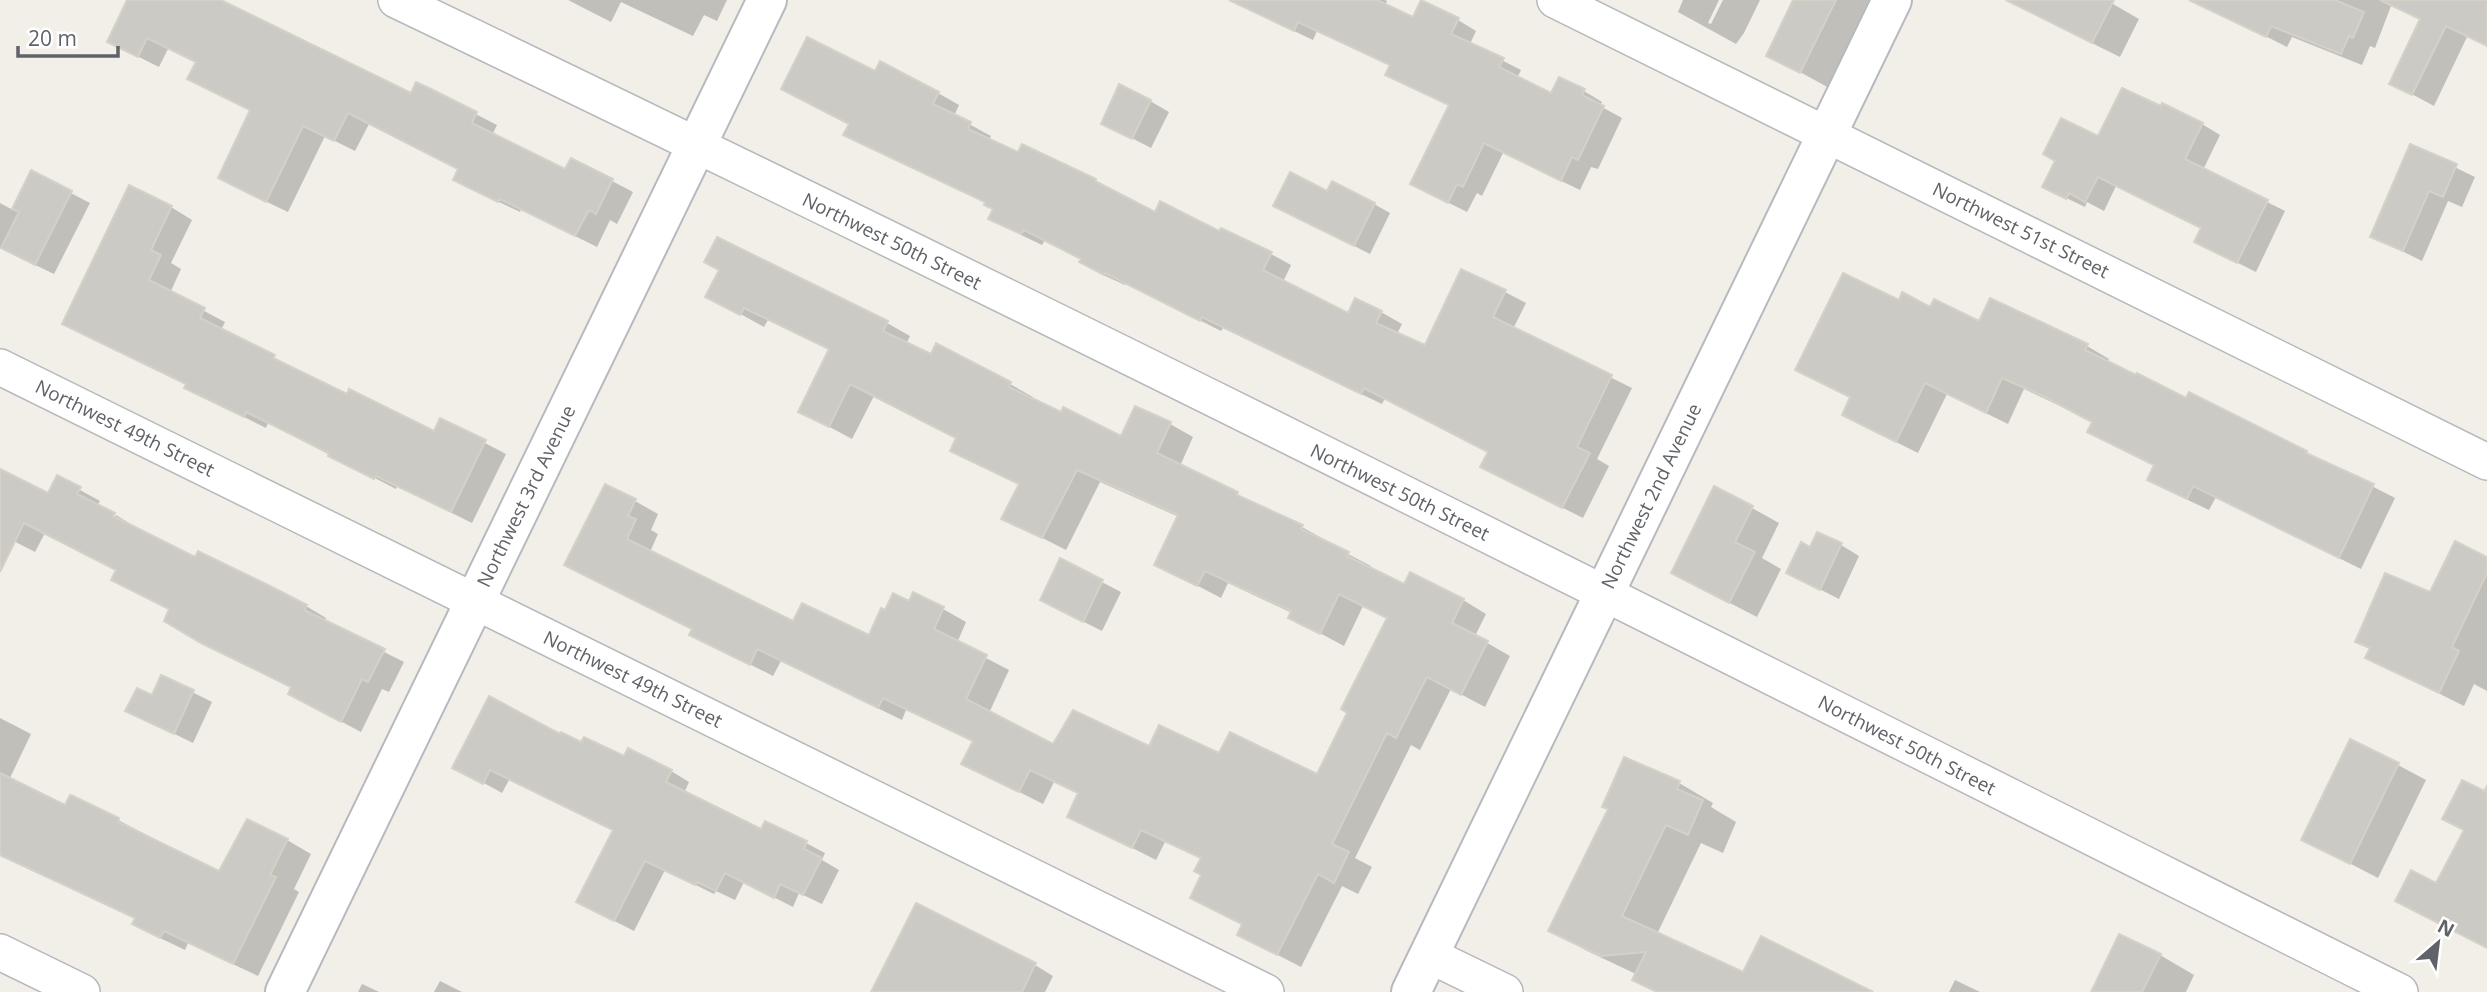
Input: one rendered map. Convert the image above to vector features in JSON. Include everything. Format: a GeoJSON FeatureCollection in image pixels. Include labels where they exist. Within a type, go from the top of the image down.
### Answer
{"type":"FeatureCollection","features":[{"type":"Feature","properties":{"kind":"street","name":"Northwest 50th Street"},"geometry":{"type":"LineString","coordinates":[[396,0],[697,144],[1604,593],[2400,992]]}},
{"type":"Feature","properties":{"kind":"street","name":"Northwest 3rd Avenue"},"geometry":{"type":"LineString","coordinates":[[285,992],[767,0]]}},
{"type":"Feature","properties":{"kind":"street","name":"Northwest 51st Street"},"geometry":{"type":"LineString","coordinates":[[1555,0],[2487,462]]}},
{"type":"Feature","properties":{"kind":"street","name":"Northwest 2nd Avenue"},"geometry":{"type":"LineString","coordinates":[[1411,992],[1892,0]]}},
{"type":"Feature","properties":{"kind":"street","name":"Northwest 49th Street"},"geometry":{"type":"LineString","coordinates":[[0,366],[1266,992]]}},
{"type":"Feature","properties":{"kind":"street"},"geometry":{"type":"LineString","coordinates":[[0,952],[82,992]]}},
{"type":"Feature","properties":{"kind":"street"},"geometry":{"type":"LineString","coordinates":[[1429,955],[1505,992]]}},
{"type":"Feature","properties":{"kind":"building"},"geometry":{"type":"Polygon","coordinates":[[[127,0],[221,0],[411,93],[416,82],[431,89],[477,112],[472,123],[565,169],[571,158],[613,179],[596,214],[589,210],[575,236],[500,199],[498,202],[453,180],[458,169],[348,113],[334,141],[303,126],[266,202],[218,178],[250,110],[187,79],[196,62],[147,38],[138,57],[107,42],[127,0]]]}},
{"type":"Feature","properties":{"kind":"building"},"geometry":{"type":"Polygon","coordinates":[[[1229,0],[1377,0],[1413,17],[1421,0],[1459,18],[1451,34],[1504,58],[1499,67],[1551,93],[1559,77],[1585,89],[1582,95],[1604,106],[1578,160],[1572,157],[1561,181],[1484,143],[1463,187],[1457,184],[1448,203],[1410,184],[1449,105],[1385,75],[1390,65],[1298,22],[1294,31],[1229,0]]]}},
{"type":"Feature","properties":{"kind":"building"},"geometry":{"type":"Polygon","coordinates":[[[1793,0],[1836,0],[1800,73],[1766,56],[1793,0]]]}},
{"type":"Feature","properties":{"kind":"building"},"geometry":{"type":"Polygon","coordinates":[[[2006,0],[2114,0],[2092,43],[2006,0]]]}},
{"type":"Feature","properties":{"kind":"building"},"geometry":{"type":"Polygon","coordinates":[[[2189,0],[2335,0],[2364,12],[2353,38],[2349,36],[2341,54],[2271,26],[2266,37],[2189,0]]]}},
{"type":"Feature","properties":{"kind":"building"},"geometry":{"type":"Polygon","coordinates":[[[2380,0],[2487,0],[2487,46],[2446,26],[2412,95],[2389,84],[2420,19],[2380,0]]]}},
{"type":"Feature","properties":{"kind":"building"},"geometry":{"type":"Polygon","coordinates":[[[807,37],[875,71],[880,61],[939,92],[933,104],[971,122],[968,129],[1018,152],[1022,144],[1096,179],[1095,181],[1155,212],[1160,201],[1219,231],[1221,228],[1272,252],[1263,270],[1348,313],[1355,298],[1382,311],[1376,323],[1425,345],[1461,269],[1506,290],[1493,317],[1612,375],[1577,447],[1590,453],[1562,508],[1480,467],[1488,452],[1364,388],[1361,394],[1202,317],[1200,321],[1105,273],[1104,275],[1079,262],[1081,259],[1024,230],[1021,234],[988,219],[993,209],[984,205],[985,202],[843,135],[849,124],[781,89],[807,37]]]}},
{"type":"Feature","properties":{"kind":"building"},"geometry":{"type":"Polygon","coordinates":[[[1119,84],[1151,100],[1132,139],[1101,124],[1119,84]]]}},
{"type":"Feature","properties":{"kind":"building"},"geometry":{"type":"Polygon","coordinates":[[[2122,88],[2203,123],[2185,159],[2268,200],[2237,263],[2194,242],[2201,228],[2098,177],[2085,202],[2069,193],[2066,199],[2042,187],[2055,161],[2043,154],[2061,118],[2098,136],[2122,88]]]}},
{"type":"Feature","properties":{"kind":"building"},"geometry":{"type":"Polygon","coordinates":[[[2410,144],[2457,164],[2443,197],[2429,191],[2403,251],[2370,237],[2410,144]]]}},
{"type":"Feature","properties":{"kind":"building"},"geometry":{"type":"Polygon","coordinates":[[[31,170],[72,191],[35,265],[1,248],[19,212],[12,209],[31,170]]]}},
{"type":"Feature","properties":{"kind":"building"},"geometry":{"type":"Polygon","coordinates":[[[1290,172],[1327,191],[1332,181],[1375,203],[1354,246],[1273,206],[1290,172]]]}},
{"type":"Feature","properties":{"kind":"building"},"geometry":{"type":"Polygon","coordinates":[[[129,185],[172,206],[151,250],[161,255],[149,280],[205,308],[200,318],[347,394],[349,389],[434,431],[440,418],[486,440],[451,512],[376,476],[374,479],[328,456],[329,453],[246,412],[244,417],[184,388],[186,384],[62,324],[129,185]]]}},
{"type":"Feature","properties":{"kind":"building"},"geometry":{"type":"Polygon","coordinates":[[[717,237],[888,321],[883,331],[931,354],[936,343],[1011,382],[1009,387],[1061,412],[1063,407],[1121,436],[1135,406],[1171,422],[1157,453],[1238,492],[1237,495],[1303,525],[1301,529],[1349,552],[1347,556],[1404,584],[1410,572],[1464,599],[1452,623],[1488,641],[1461,695],[1427,677],[1396,738],[1387,733],[1332,844],[1349,852],[1334,883],[1318,874],[1277,955],[1237,935],[1242,924],[1190,898],[1201,875],[1194,871],[1201,858],[1141,830],[1132,848],[1067,817],[1078,793],[1030,770],[1019,792],[961,764],[973,741],[883,698],[878,708],[757,649],[750,665],[689,635],[692,629],[564,565],[605,484],[636,499],[628,516],[636,519],[627,539],[793,621],[802,603],[869,635],[881,608],[885,610],[893,593],[909,601],[913,592],[944,607],[934,629],[987,655],[966,699],[1053,744],[1073,710],[1149,746],[1159,725],[1219,753],[1230,732],[1317,774],[1347,713],[1341,709],[1387,618],[1339,594],[1320,634],[1288,618],[1291,611],[1205,571],[1197,586],[1154,565],[1178,515],[1077,470],[1042,538],[1001,519],[1019,484],[950,451],[956,438],[850,384],[829,427],[798,412],[829,349],[744,308],[740,315],[705,297],[719,270],[704,262],[717,237]]]}},
{"type":"Feature","properties":{"kind":"building"},"geometry":{"type":"Polygon","coordinates":[[[1843,273],[1899,300],[1902,292],[1930,307],[1934,299],[1979,321],[1990,298],[2088,344],[2085,350],[2136,375],[2137,373],[2186,398],[2189,392],[2307,451],[2306,453],[2374,484],[2339,558],[2193,486],[2187,499],[2147,480],[2154,465],[2087,432],[2092,422],[2002,378],[1986,413],[1925,383],[1896,442],[1842,415],[1850,397],[1795,370],[1843,273]]]}},
{"type":"Feature","properties":{"kind":"building"},"geometry":{"type":"Polygon","coordinates":[[[0,469],[48,493],[57,475],[81,487],[77,494],[115,513],[113,516],[195,557],[198,551],[270,586],[307,605],[304,610],[385,649],[368,682],[362,679],[341,722],[288,694],[291,687],[201,643],[164,621],[169,609],[111,580],[116,570],[24,523],[0,572],[0,469]]]}},
{"type":"Feature","properties":{"kind":"building"},"geometry":{"type":"Polygon","coordinates":[[[1714,486],[1753,506],[1735,542],[1755,552],[1729,603],[1671,573],[1714,486]]]}},
{"type":"Feature","properties":{"kind":"building"},"geometry":{"type":"Polygon","coordinates":[[[1817,532],[1842,543],[1820,590],[1786,573],[1801,542],[1810,547],[1817,532]]]}},
{"type":"Feature","properties":{"kind":"building"},"geometry":{"type":"Polygon","coordinates":[[[2455,541],[2487,557],[2487,573],[2452,647],[2459,651],[2439,693],[2365,658],[2370,648],[2355,642],[2385,573],[2430,592],[2455,541]]]}},
{"type":"Feature","properties":{"kind":"building"},"geometry":{"type":"Polygon","coordinates":[[[1060,558],[1103,580],[1083,622],[1040,600],[1060,558]]]}},
{"type":"Feature","properties":{"kind":"building"},"geometry":{"type":"Polygon","coordinates":[[[161,675],[194,690],[174,734],[125,711],[137,688],[152,695],[161,675]]]}},
{"type":"Feature","properties":{"kind":"building"},"geometry":{"type":"Polygon","coordinates":[[[489,696],[560,734],[561,732],[581,742],[584,737],[624,756],[628,748],[672,770],[666,782],[761,829],[765,821],[807,841],[804,849],[822,858],[803,895],[780,884],[774,898],[725,873],[716,891],[697,882],[695,885],[645,861],[614,921],[576,902],[613,830],[490,770],[483,784],[452,768],[489,696]]]}},
{"type":"Feature","properties":{"kind":"building"},"geometry":{"type":"Polygon","coordinates":[[[2350,739],[2399,763],[2350,864],[2301,840],[2350,739]]]}},
{"type":"Feature","properties":{"kind":"building"},"geometry":{"type":"Polygon","coordinates":[[[1624,757],[1680,781],[1677,789],[1703,800],[1688,835],[1666,825],[1622,916],[1743,972],[1761,936],[1873,992],[1657,992],[1632,980],[1646,952],[1601,956],[1548,931],[1608,809],[1602,807],[1624,757]]]}},
{"type":"Feature","properties":{"kind":"building"},"geometry":{"type":"Polygon","coordinates":[[[0,773],[65,805],[70,795],[73,796],[119,818],[118,822],[219,871],[247,819],[288,839],[270,875],[276,877],[233,964],[164,931],[160,938],[132,924],[135,918],[0,855],[0,773]]]}},
{"type":"Feature","properties":{"kind":"building"},"geometry":{"type":"Polygon","coordinates":[[[2462,780],[2484,791],[2487,786],[2487,948],[2395,901],[2411,870],[2436,883],[2464,830],[2442,819],[2462,780]]]}},
{"type":"Feature","properties":{"kind":"building"},"geometry":{"type":"Polygon","coordinates":[[[916,903],[1036,963],[1022,992],[871,992],[916,903]]]}},
{"type":"Feature","properties":{"kind":"building"},"geometry":{"type":"Polygon","coordinates":[[[2119,934],[2161,954],[2142,992],[2091,992],[2119,934]]]}}]}
